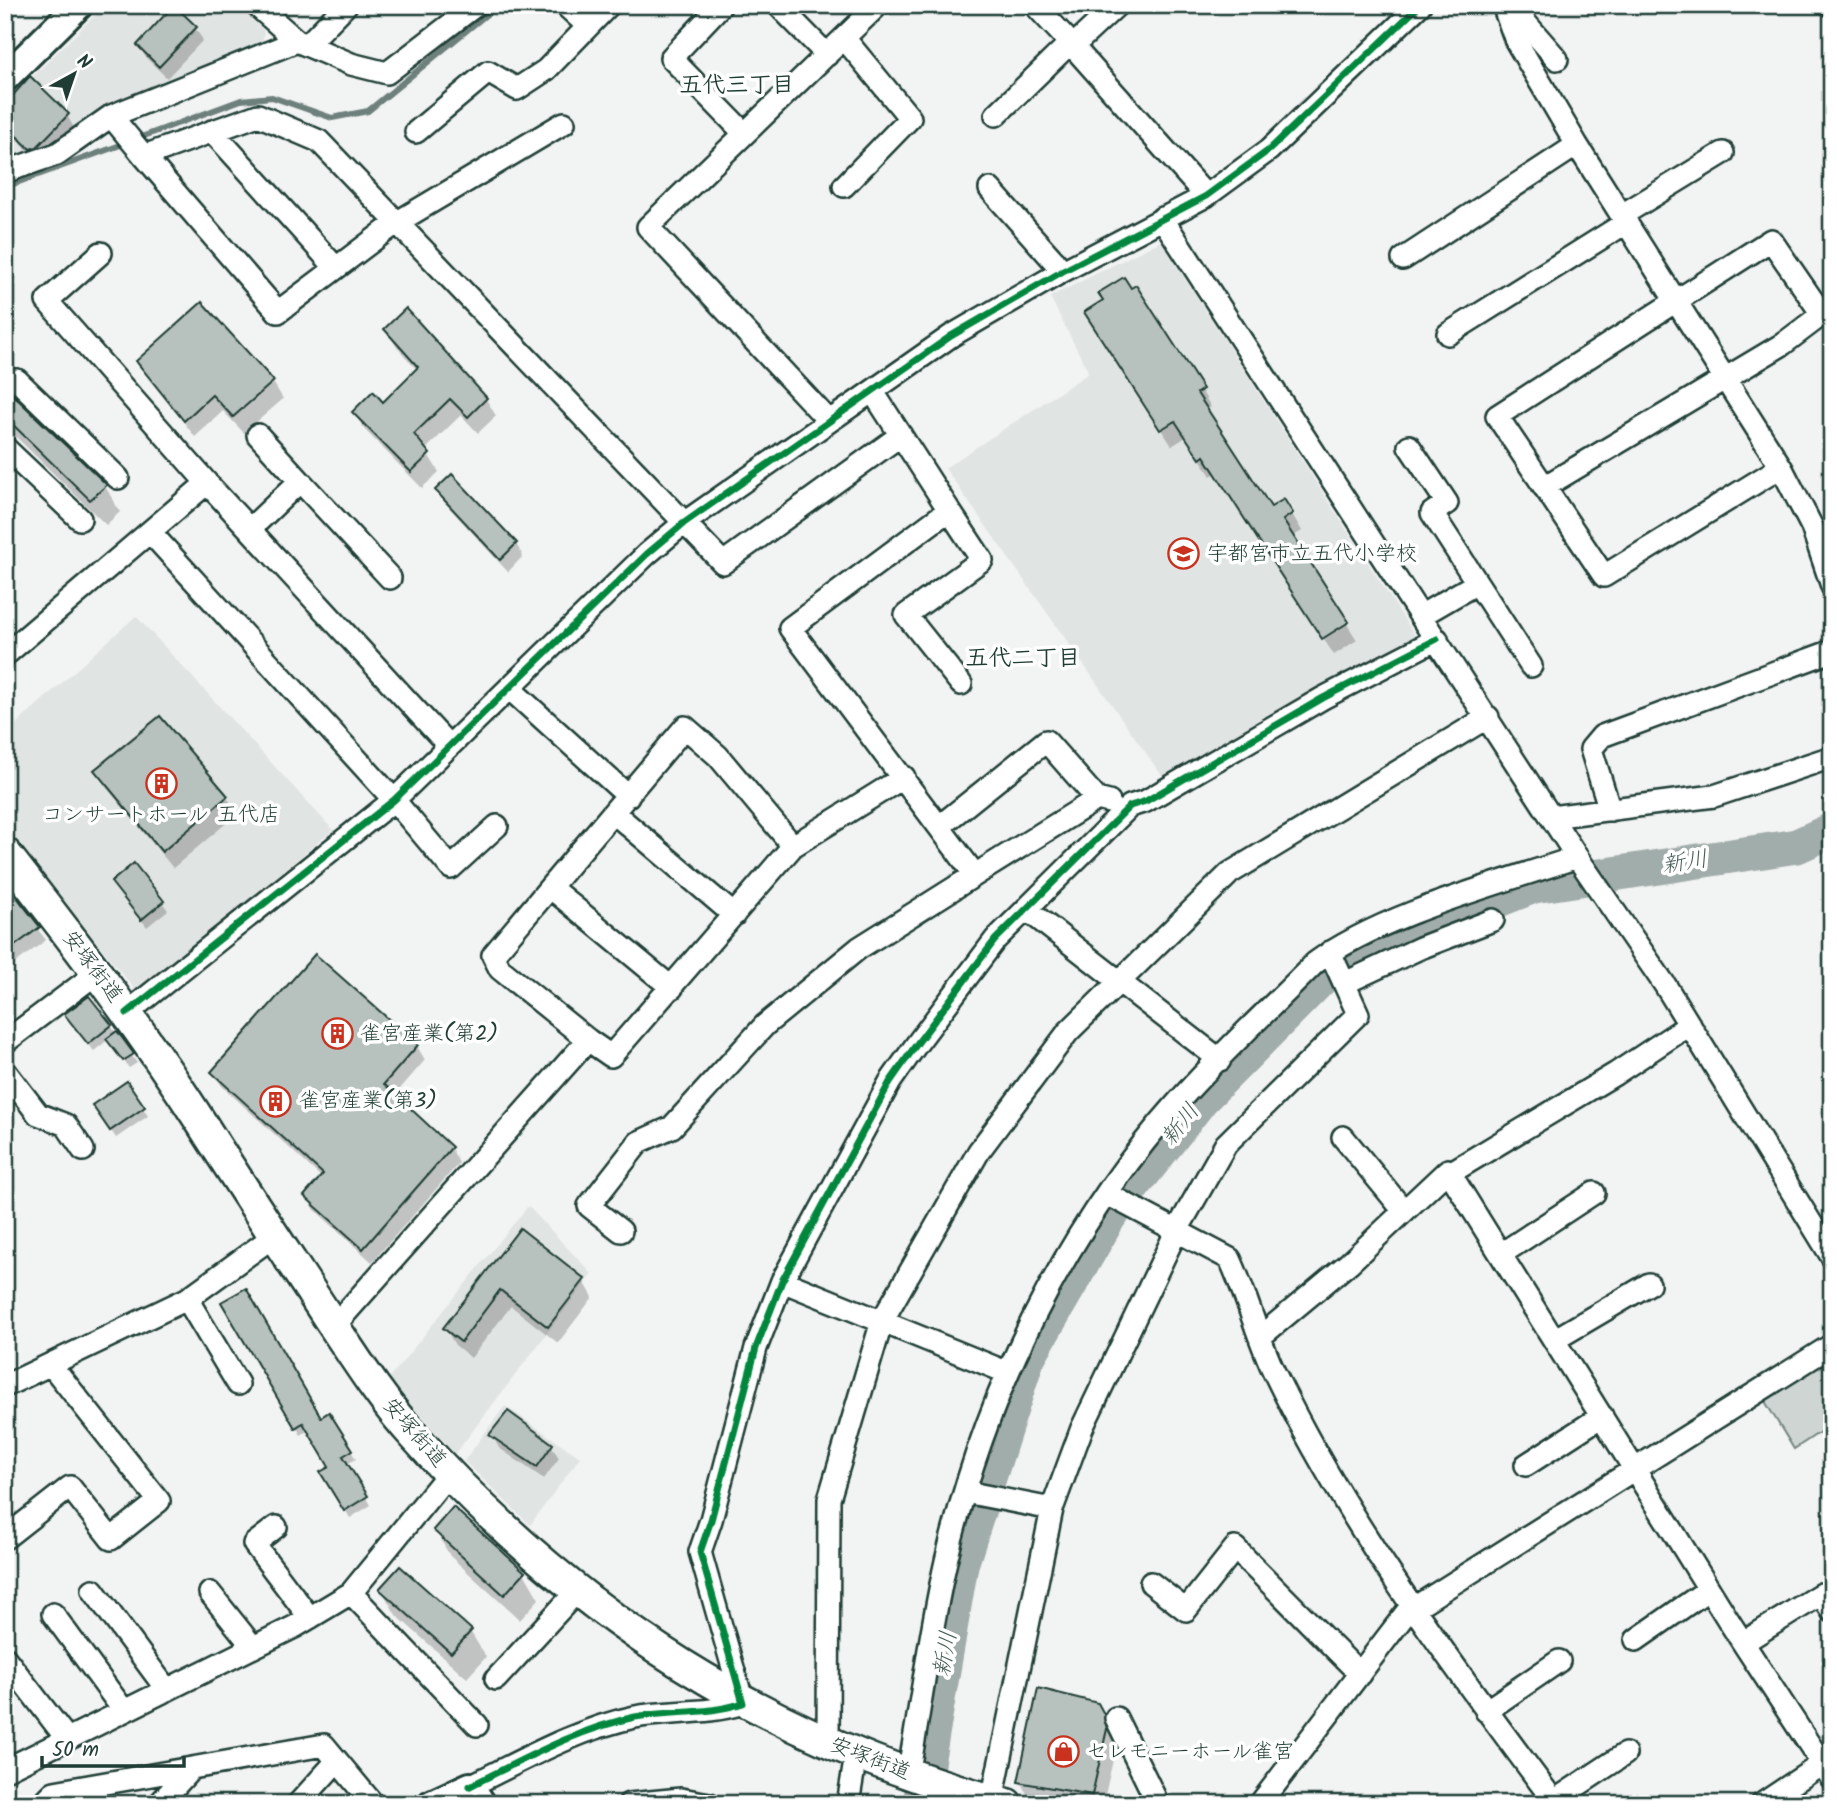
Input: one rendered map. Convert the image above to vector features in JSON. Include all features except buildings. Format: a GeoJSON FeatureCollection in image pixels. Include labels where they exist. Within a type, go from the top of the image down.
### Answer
{"type":"FeatureCollection","features":[{"type":"Feature","properties":{"kind":"main road","name":"安塚街道"},"geometry":{"type":"LineString","coordinates":[[5,853],[127,1013],[369,1380],[414,1436],[495,1521],[612,1618],[743,1703],[856,1755],[1001,1803]]}},
{"type":"Feature","properties":{"kind":"street"},"geometry":{"type":"LineString","coordinates":[[5,78],[79,5]]}},
{"type":"Feature","properties":{"kind":"street"},"geometry":{"type":"LineString","coordinates":[[256,5],[302,43],[351,64],[387,72],[476,5]]}},
{"type":"Feature","properties":{"kind":"street"},"geometry":{"type":"LineString","coordinates":[[5,166],[10,170],[57,154],[111,116],[302,43],[346,5]]}},
{"type":"Feature","properties":{"kind":"street"},"geometry":{"type":"LineString","coordinates":[[565,5],[588,26]]}},
{"type":"Feature","properties":{"kind":"street"},"geometry":{"type":"LineString","coordinates":[[416,132],[488,72],[517,89],[545,70],[609,5]]}},
{"type":"Feature","properties":{"kind":"street"},"geometry":{"type":"LineString","coordinates":[[721,5],[671,58],[744,133]]}},
{"type":"Feature","properties":{"kind":"street"},"geometry":{"type":"LineString","coordinates":[[778,5],[827,55]]}},
{"type":"Feature","properties":{"kind":"street"},"geometry":{"type":"LineString","coordinates":[[829,421],[648,226],[878,5]]}},
{"type":"Feature","properties":{"kind":"street"},"geometry":{"type":"LineString","coordinates":[[1035,5],[1206,195]]}},
{"type":"Feature","properties":{"kind":"street"},"geometry":{"type":"LineString","coordinates":[[1070,43],[1073,46],[1116,5]]}},
{"type":"Feature","properties":{"kind":"street"},"geometry":{"type":"LineString","coordinates":[[127,1013],[394,800],[647,554],[684,523],[951,337],[1063,271],[1206,195],[1269,150],[1420,5]]}},
{"type":"Feature","properties":{"kind":"street"},"geometry":{"type":"LineString","coordinates":[[1517,8],[1558,59]]}},
{"type":"Feature","properties":{"kind":"street"},"geometry":{"type":"LineString","coordinates":[[1517,8],[1516,41],[1577,145],[1781,467],[1812,527],[1832,586]]}},
{"type":"Feature","properties":{"kind":"street"},"geometry":{"type":"LineString","coordinates":[[844,38],[910,118],[844,186]]}},
{"type":"Feature","properties":{"kind":"street"},"geometry":{"type":"LineString","coordinates":[[996,115],[1070,43]]}},
{"type":"Feature","properties":{"kind":"street"},"geometry":{"type":"LineString","coordinates":[[144,156],[258,115],[319,141],[723,563],[901,435]]}},
{"type":"Feature","properties":{"kind":"street"},"geometry":{"type":"LineString","coordinates":[[111,116],[278,312],[396,223],[564,123]]}},
{"type":"Feature","properties":{"kind":"street"},"geometry":{"type":"LineString","coordinates":[[212,131],[336,268]]}},
{"type":"Feature","properties":{"kind":"street"},"geometry":{"type":"LineString","coordinates":[[1403,259],[1577,145]]}},
{"type":"Feature","properties":{"kind":"street"},"geometry":{"type":"LineString","coordinates":[[1448,334],[1723,153]]}},
{"type":"Feature","properties":{"kind":"street"},"geometry":{"type":"LineString","coordinates":[[990,189],[1063,271]]}},
{"type":"Feature","properties":{"kind":"street"},"geometry":{"type":"LineString","coordinates":[[1162,218],[1689,1025],[1832,1257]]}},
{"type":"Feature","properties":{"kind":"street"},"geometry":{"type":"LineString","coordinates":[[1544,487],[1783,344],[1827,310],[1771,240],[1497,416],[1544,487],[1604,576],[1781,467]]}},
{"type":"Feature","properties":{"kind":"street"},"geometry":{"type":"LineString","coordinates":[[102,253],[47,301],[207,483],[448,745]]}},
{"type":"Feature","properties":{"kind":"street"},"geometry":{"type":"LineString","coordinates":[[5,381],[17,380],[118,478]]}},
{"type":"Feature","properties":{"kind":"street"},"geometry":{"type":"LineString","coordinates":[[873,392],[982,560],[906,615],[961,684]]}},
{"type":"Feature","properties":{"kind":"street"},"geometry":{"type":"LineString","coordinates":[[258,435],[390,578]]}},
{"type":"Feature","properties":{"kind":"street"},"geometry":{"type":"LineString","coordinates":[[1409,446],[1447,503],[1432,513],[1531,666]]}},
{"type":"Feature","properties":{"kind":"street"},"geometry":{"type":"LineString","coordinates":[[5,448],[80,519]]}},
{"type":"Feature","properties":{"kind":"street"},"geometry":{"type":"LineString","coordinates":[[250,529],[300,481]]}},
{"type":"Feature","properties":{"kind":"street"},"geometry":{"type":"LineString","coordinates":[[5,655],[207,483]]}},
{"type":"Feature","properties":{"kind":"street"},"geometry":{"type":"LineString","coordinates":[[948,510],[790,628],[975,875]]}},
{"type":"Feature","properties":{"kind":"street"},"geometry":{"type":"LineString","coordinates":[[150,532],[394,800],[451,868],[497,827]]}},
{"type":"Feature","properties":{"kind":"street"},"geometry":{"type":"LineString","coordinates":[[1422,615],[1477,583]]}},
{"type":"Feature","properties":{"kind":"street"},"geometry":{"type":"LineString","coordinates":[[431,1804],[476,1795],[583,1732],[638,1717],[719,1711],[743,1703],[700,1552],[711,1520],[756,1348],[782,1280],[890,1082],[995,940],[1130,806],[1146,801],[1323,698],[1437,639]]}},
{"type":"Feature","properties":{"kind":"street"},"geometry":{"type":"LineString","coordinates":[[1610,810],[1591,749],[1602,736],[1832,652]]}},
{"type":"Feature","properties":{"kind":"street"},"geometry":{"type":"LineString","coordinates":[[509,688],[628,796]]}},
{"type":"Feature","properties":{"kind":"street"},"geometry":{"type":"LineString","coordinates":[[828,1743],[829,1499],[882,1321],[990,1136],[1068,1032],[1230,873],[1488,717]]}},
{"type":"Feature","properties":{"kind":"street"},"geometry":{"type":"LineString","coordinates":[[793,846],[718,756],[685,727],[493,955],[500,969],[588,1041],[611,1056],[793,846],[904,777]]}},
{"type":"Feature","properties":{"kind":"street"},"geometry":{"type":"LineString","coordinates":[[940,826],[1046,741],[1097,799],[1130,806]]}},
{"type":"Feature","properties":{"kind":"street"},"geometry":{"type":"LineString","coordinates":[[1551,817],[1714,796],[1832,757]]}},
{"type":"Feature","properties":{"kind":"street"},"geometry":{"type":"LineString","coordinates":[[621,1231],[589,1206],[639,1142],[672,1127],[765,1025],[859,948],[1097,799]]}},
{"type":"Feature","properties":{"kind":"street"},"geometry":{"type":"LineString","coordinates":[[614,813],[734,915]]}},
{"type":"Feature","properties":{"kind":"street"},"geometry":{"type":"LineString","coordinates":[[1337,968],[1418,911],[1581,863]]}},
{"type":"Feature","properties":{"kind":"street"},"geometry":{"type":"LineString","coordinates":[[551,888],[672,988]]}},
{"type":"Feature","properties":{"kind":"street"},"geometry":{"type":"LineString","coordinates":[[1026,909],[1220,1060]]}},
{"type":"Feature","properties":{"kind":"street"},"geometry":{"type":"LineString","coordinates":[[920,1777],[946,1562],[976,1494],[1006,1372],[1051,1286],[1118,1200],[1177,1102],[1315,963],[1337,968],[1420,948],[1493,920]]}},
{"type":"Feature","properties":{"kind":"street"},"geometry":{"type":"LineString","coordinates":[[1001,1803],[1052,1509],[1082,1428],[1177,1230],[1226,1144],[1358,1014],[1337,968]]}},
{"type":"Feature","properties":{"kind":"street"},"geometry":{"type":"LineString","coordinates":[[5,1042],[97,972]]}},
{"type":"Feature","properties":{"kind":"street"},"geometry":{"type":"LineString","coordinates":[[1450,1173],[1615,1074],[1689,1025]]}},
{"type":"Feature","properties":{"kind":"street"},"geometry":{"type":"LineString","coordinates":[[334,1326],[588,1041]]}},
{"type":"Feature","properties":{"kind":"street"},"geometry":{"type":"LineString","coordinates":[[5,1071],[38,1114],[66,1125],[83,1150]]}},
{"type":"Feature","properties":{"kind":"street"},"geometry":{"type":"LineString","coordinates":[[1343,1137],[1404,1211]]}},
{"type":"Feature","properties":{"kind":"street"},"geometry":{"type":"LineString","coordinates":[[1260,1337],[1349,1263],[1448,1170],[1709,1589],[1827,1771],[1762,1804]]}},
{"type":"Feature","properties":{"kind":"street"},"geometry":{"type":"LineString","coordinates":[[1501,1254],[1594,1194]]}},
{"type":"Feature","properties":{"kind":"street"},"geometry":{"type":"LineString","coordinates":[[1118,1200],[1230,1259],[1274,1371],[1311,1441],[1413,1608],[1555,1802],[1625,1754]]}},
{"type":"Feature","properties":{"kind":"street"},"geometry":{"type":"LineString","coordinates":[[8,1381],[52,1366],[187,1299],[274,1236]]}},
{"type":"Feature","properties":{"kind":"street"},"geometry":{"type":"LineString","coordinates":[[782,1280],[1006,1372]]}},
{"type":"Feature","properties":{"kind":"street"},"geometry":{"type":"LineString","coordinates":[[1555,1340],[1649,1284]]}},
{"type":"Feature","properties":{"kind":"street"},"geometry":{"type":"LineString","coordinates":[[187,1299],[238,1384]]}},
{"type":"Feature","properties":{"kind":"street"},"geometry":{"type":"LineString","coordinates":[[1260,1804],[1413,1608],[1832,1345]]}},
{"type":"Feature","properties":{"kind":"street"},"geometry":{"type":"LineString","coordinates":[[5,1538],[70,1487],[111,1539],[159,1501],[52,1366]]}},
{"type":"Feature","properties":{"kind":"street"},"geometry":{"type":"LineString","coordinates":[[1525,1465],[1602,1416]]}},
{"type":"Feature","properties":{"kind":"street"},"geometry":{"type":"LineString","coordinates":[[5,1770],[253,1647],[351,1594],[449,1473]]}},
{"type":"Feature","properties":{"kind":"street"},"geometry":{"type":"LineString","coordinates":[[976,1494],[1052,1509]]}},
{"type":"Feature","properties":{"kind":"street"},"geometry":{"type":"LineString","coordinates":[[276,1527],[254,1544],[310,1618]]}},
{"type":"Feature","properties":{"kind":"street"},"geometry":{"type":"LineString","coordinates":[[1152,1583],[1186,1610],[1235,1548],[1360,1674]]}},
{"type":"Feature","properties":{"kind":"street"},"geometry":{"type":"LineString","coordinates":[[1636,1640],[1709,1589]]}},
{"type":"Feature","properties":{"kind":"street"},"geometry":{"type":"LineString","coordinates":[[93,1590],[167,1690]]}},
{"type":"Feature","properties":{"kind":"street"},"geometry":{"type":"LineString","coordinates":[[496,1679],[578,1591]]}},
{"type":"Feature","properties":{"kind":"street"},"geometry":{"type":"LineString","coordinates":[[210,1593],[253,1647]]}},
{"type":"Feature","properties":{"kind":"street"},"geometry":{"type":"LineString","coordinates":[[351,1594],[477,1725]]}},
{"type":"Feature","properties":{"kind":"street"},"geometry":{"type":"LineString","coordinates":[[1744,1642],[1821,1594],[1832,1611]]}},
{"type":"Feature","properties":{"kind":"street"},"geometry":{"type":"LineString","coordinates":[[53,1614],[124,1711]]}},
{"type":"Feature","properties":{"kind":"street"},"geometry":{"type":"LineString","coordinates":[[5,1658],[67,1740]]}},
{"type":"Feature","properties":{"kind":"street"},"geometry":{"type":"LineString","coordinates":[[1486,1710],[1559,1661]]}},
{"type":"Feature","properties":{"kind":"street"},"geometry":{"type":"LineString","coordinates":[[1116,1718],[1158,1804]]}},
{"type":"Feature","properties":{"kind":"street"},"geometry":{"type":"LineString","coordinates":[[42,1804],[54,1791],[324,1745],[373,1804]]}},
{"type":"Feature","properties":{"kind":"street"},"geometry":{"type":"LineString","coordinates":[[848,1804],[856,1755]]}},
{"type":"Feature","properties":{"kind":"street"},"geometry":{"type":"LineString","coordinates":[[298,1804],[337,1761]]}},
{"type":"Feature","properties":{"kind":"street"},"geometry":{"type":"LineString","coordinates":[[159,1804],[191,1769]]}},
{"type":"Feature","properties":{"kind":"street"},"geometry":{"type":"LineString","coordinates":[[629,1804],[681,1799],[710,1804]]}},
{"type":"Feature","properties":{"kind":"shaded area"},"geometry":{"type":"Polygon","coordinates":[[[105,5],[238,5],[264,31],[262,47],[107,103],[65,142],[33,152],[8,154],[5,151],[5,104],[105,5]]]}},
{"type":"Feature","properties":{"kind":"shaded area","name":"宇都宮市立五代小学校"},"geometry":{"type":"Polygon","coordinates":[[[1161,241],[1417,639],[1165,780],[945,468],[1089,373],[1050,297],[1161,241]]]}},
{"type":"Feature","properties":{"kind":"shaded area"},"geometry":{"type":"Polygon","coordinates":[[[136,616],[333,830],[137,992],[5,830],[5,734],[136,616]]]}},
{"type":"Feature","properties":{"kind":"shaded area"},"geometry":{"type":"Polygon","coordinates":[[[528,1206],[592,1274],[455,1454],[388,1380],[528,1206]]]}},
{"type":"Feature","properties":{"kind":"shaded area"},"geometry":{"type":"Polygon","coordinates":[[[1832,1354],[1832,1424],[1794,1449],[1763,1398],[1832,1354]]]}},
{"type":"Feature","properties":{"kind":"shaded area"},"geometry":{"type":"Polygon","coordinates":[[[505,1406],[580,1457],[530,1525],[464,1461],[505,1406]]]}},
{"type":"Feature","properties":{"kind":"waterway"},"geometry":{"type":"LineString","coordinates":[[136,139],[241,100],[272,97],[332,118],[368,111],[498,5]]}},
{"type":"Feature","properties":{"kind":"waterway"},"geometry":{"type":"LineString","coordinates":[[5,187],[126,143]]}},
{"type":"Feature","properties":{"kind":"waterway","name":"新川"},"geometry":{"type":"LineString","coordinates":[[920,1804],[961,1565],[1027,1359],[1109,1217],[1202,1099],[1325,975],[1383,945],[1534,886],[1797,846],[1832,830]]}},
{"type":"Feature","properties":{"kind":"cycle path"},"geometry":{"type":"LineString","coordinates":[[127,1013],[394,800],[647,554],[684,523],[951,336],[1063,271],[1206,196],[1269,150],[1420,5]]}},
{"type":"Feature","properties":{"kind":"cycle path"},"geometry":{"type":"LineString","coordinates":[[470,1786],[551,1746],[613,1722],[743,1703],[700,1552],[711,1520],[756,1348],[782,1281],[890,1082],[995,940],[1130,806],[1146,801],[1323,698],[1437,639]]}},
{"type":"Feature","properties":{"kind":"place","name":"宇都宮市立五代小学校"},"geometry":{"type":"Point","coordinates":[1184,554]}},
{"type":"Feature","properties":{"kind":"place","name":"コンサートホール 五代店"},"geometry":{"type":"Point","coordinates":[161,783]}},
{"type":"Feature","properties":{"kind":"place","name":"雀宮産業(第2)"},"geometry":{"type":"Point","coordinates":[337,1034]}},
{"type":"Feature","properties":{"kind":"place","name":"雀宮産業(第3)"},"geometry":{"type":"Point","coordinates":[276,1101]}},
{"type":"Feature","properties":{"kind":"place","name":"セレモニーホール雀宮"},"geometry":{"type":"Point","coordinates":[1063,1752]}},
{"type":"Feature","properties":{"kind":"district","name":"五代三丁目"},"geometry":{"type":"Point","coordinates":[737,86]}},
{"type":"Feature","properties":{"kind":"district","name":"五代二丁目"},"geometry":{"type":"Point","coordinates":[1023,659]}}]}
